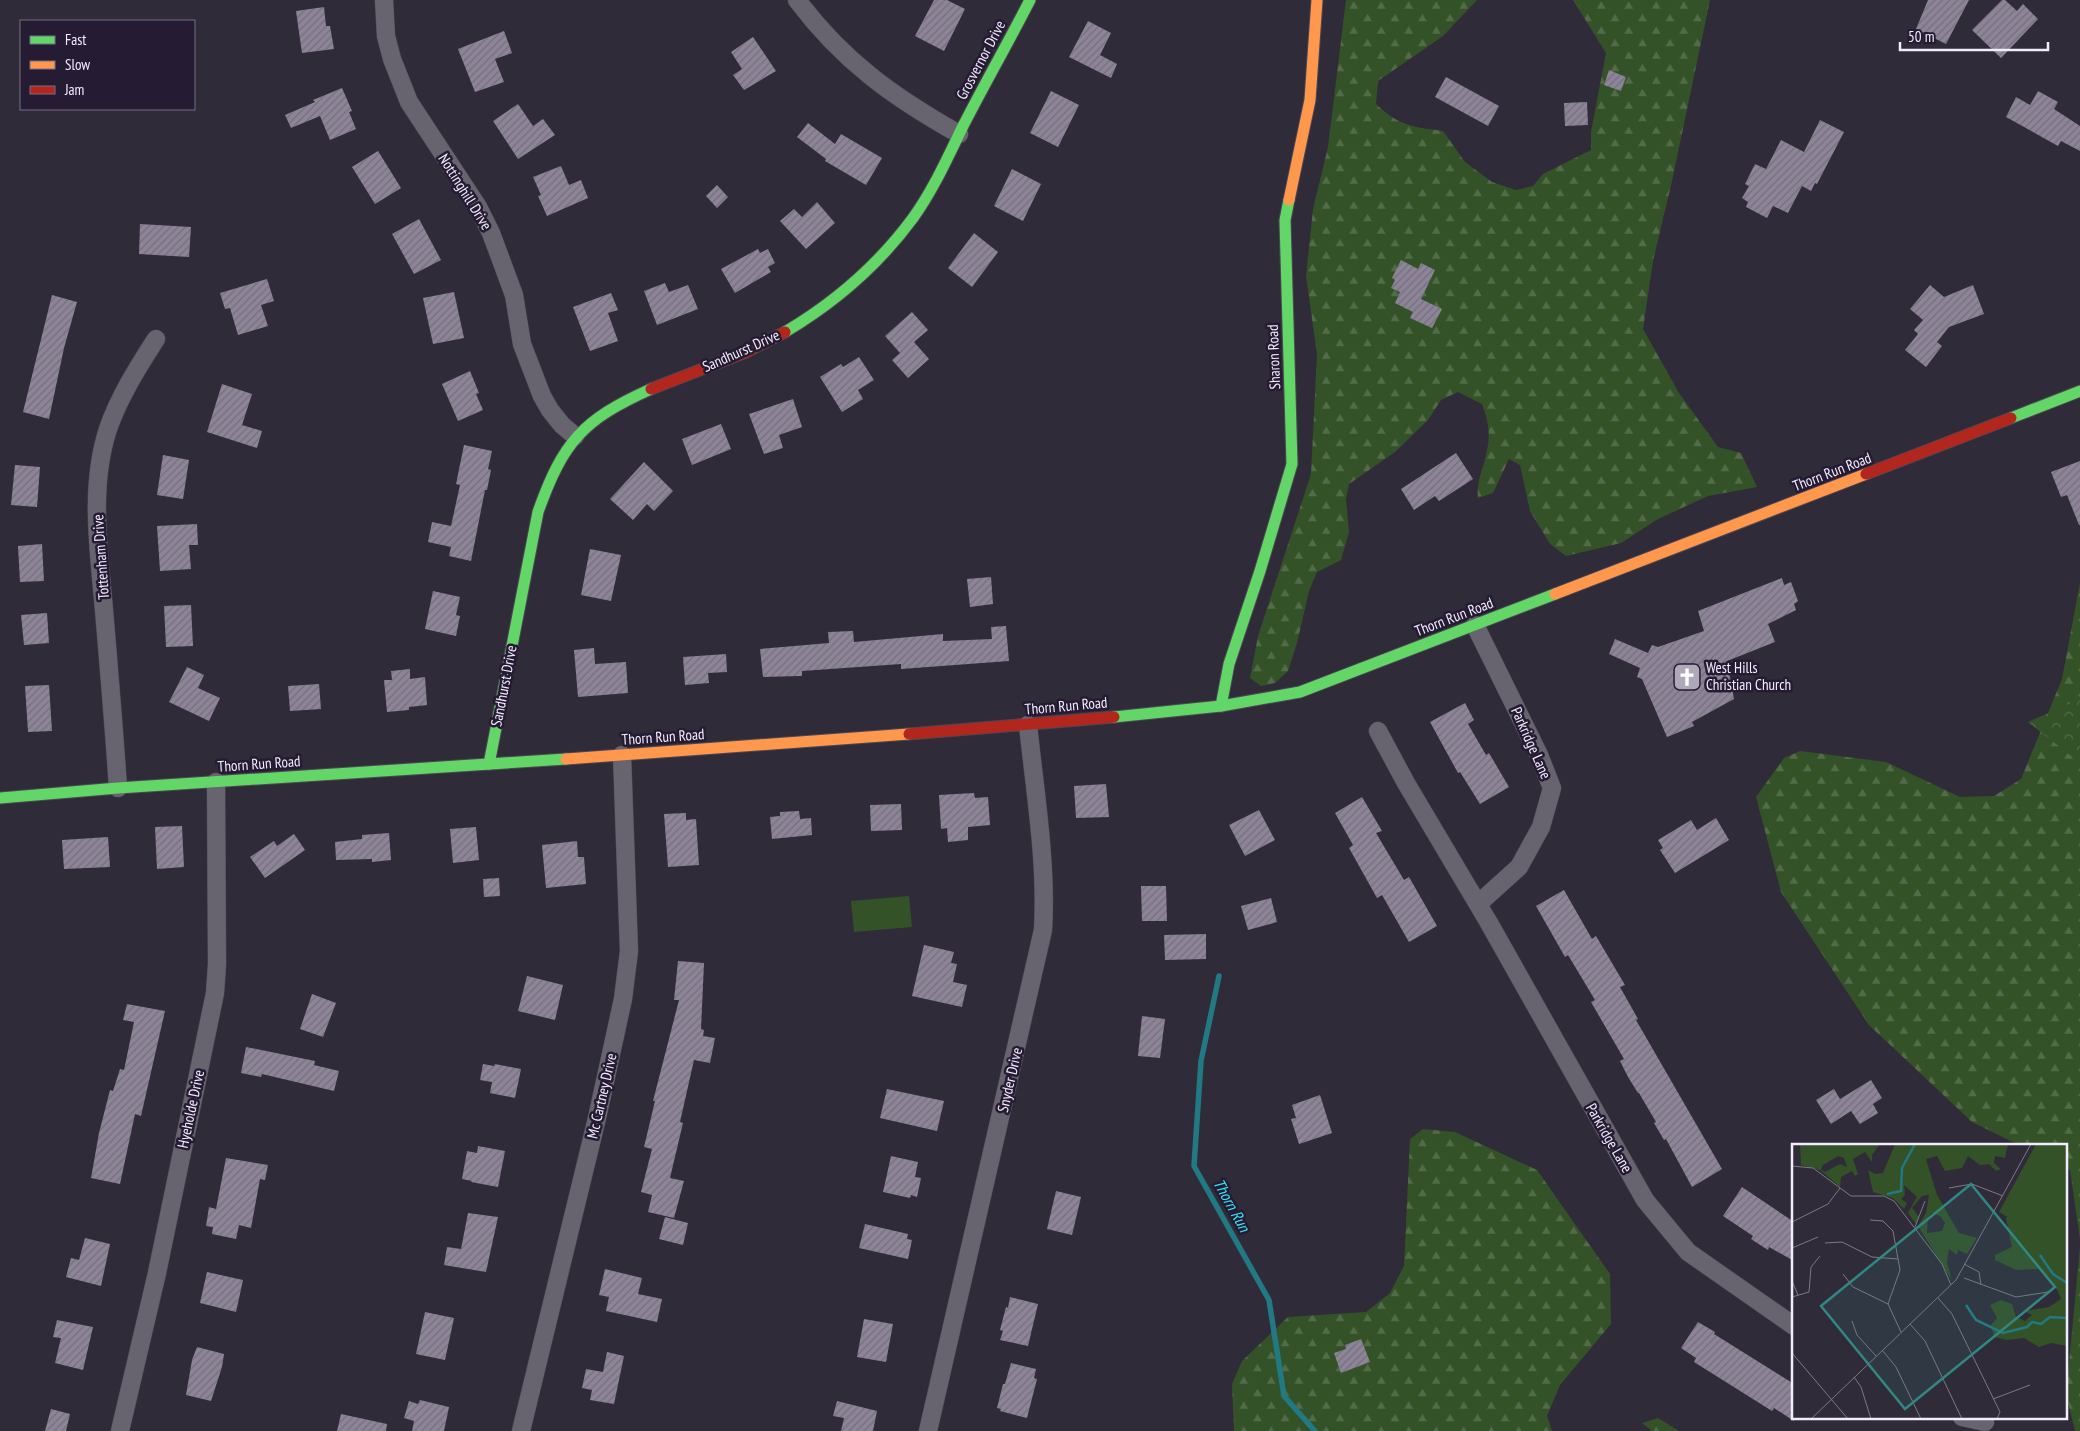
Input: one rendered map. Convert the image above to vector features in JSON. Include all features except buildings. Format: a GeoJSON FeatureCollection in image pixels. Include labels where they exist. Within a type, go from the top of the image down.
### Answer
{"type":"FeatureCollection","features":[{"type":"Feature","properties":{"kind":"street","name":"Nottinghill Drive"},"geometry":{"type":"LineString","coordinates":[[384,0],[386,36],[392,59],[409,102],[478,208],[491,233],[514,296],[522,344],[542,396],[562,425],[575,436]]}},
{"type":"Feature","properties":{"kind":"street"},"geometry":{"type":"LineString","coordinates":[[797,0],[818,27],[856,65],[912,108],[959,134]]}},
{"type":"Feature","properties":{"kind":"street","name":"Grosvernor Drive"},"geometry":{"type":"LineString","coordinates":[[959,134],[1030,0]]}},
{"type":"Feature","properties":{"kind":"street","name":"Sharon Road"},"geometry":{"type":"LineString","coordinates":[[1221,706],[1231,656],[1260,571],[1292,464],[1285,220],[1310,100],[1317,0]]}},
{"type":"Feature","properties":{"kind":"street","name":"Sandhurst Drive"},"geometry":{"type":"LineString","coordinates":[[490,764],[534,526],[545,491],[562,455],[575,436],[633,396],[732,358],[779,335],[842,292],[900,235],[930,193],[959,134]]}},
{"type":"Feature","properties":{"kind":"street","name":"Tottenham Drive"},"geometry":{"type":"LineString","coordinates":[[118,788],[97,490],[108,429],[128,388],[156,339]]}},
{"type":"Feature","properties":{"kind":"street","name":"Thorn Run Road"},"geometry":{"type":"LineString","coordinates":[[0,798],[118,788],[622,755],[1028,725],[1221,706],[1300,692],[2080,391]]}},
{"type":"Feature","properties":{"kind":"street","name":"Parkridge Lane"},"geometry":{"type":"LineString","coordinates":[[1475,625],[1539,755],[1552,788],[1541,827],[1519,867],[1478,904]]}},
{"type":"Feature","properties":{"kind":"street","name":"Snyder Drive"},"geometry":{"type":"LineString","coordinates":[[928,1431],[1044,930],[1040,848],[1028,725]]}},
{"type":"Feature","properties":{"kind":"street","name":"Parkridge Lane"},"geometry":{"type":"LineString","coordinates":[[1378,731],[1645,1200],[1688,1252],[1792,1325]]}},
{"type":"Feature","properties":{"kind":"street","name":"Mc Cartney Drive"},"geometry":{"type":"LineString","coordinates":[[521,1431],[597,1118],[623,999],[629,951],[622,755]]}},
{"type":"Feature","properties":{"kind":"street","name":"Hyeholde Drive"},"geometry":{"type":"LineString","coordinates":[[120,1431],[159,1264],[215,993],[217,964],[216,782]]}},
{"type":"Feature","properties":{"kind":"street"},"geometry":{"type":"LineString","coordinates":[[1967,1418],[1985,1422]]}},
{"type":"Feature","properties":{"kind":"green space"},"geometry":{"type":"Polygon","coordinates":[[[1346,0],[1477,0],[1443,36],[1378,81],[1376,104],[1399,121],[1423,128],[1443,131],[1465,162],[1492,182],[1516,190],[1533,186],[1543,174],[1591,150],[1591,132],[1606,53],[1573,0],[1710,0],[1653,261],[1643,329],[1679,393],[1718,447],[1741,453],[1757,487],[1708,496],[1658,519],[1621,543],[1566,556],[1550,544],[1530,511],[1520,465],[1509,459],[1493,493],[1478,498],[1479,481],[1489,435],[1488,423],[1482,404],[1458,392],[1441,400],[1428,420],[1395,452],[1349,484],[1346,499],[1349,532],[1341,560],[1317,572],[1309,591],[1297,643],[1288,671],[1275,683],[1261,686],[1250,678],[1258,636],[1311,474],[1317,354],[1306,276],[1313,209],[1328,147],[1346,0]]]}},
{"type":"Feature","properties":{"kind":"green space"},"geometry":{"type":"Polygon","coordinates":[[[2080,583],[2080,1239],[2070,1170],[2068,1169],[2068,1144],[2017,1144],[1972,1122],[1869,1025],[1781,892],[1756,797],[1784,758],[1800,751],[1886,762],[1960,797],[1994,796],[2021,779],[2062,679],[2080,583]]]}},
{"type":"Feature","properties":{"kind":"green space"},"geometry":{"type":"Polygon","coordinates":[[[2080,699],[2080,763],[2028,722],[2080,699]]]}},
{"type":"Feature","properties":{"kind":"green space"},"geometry":{"type":"Polygon","coordinates":[[[909,896],[912,927],[854,932],[851,901],[909,896]]]}},
{"type":"Feature","properties":{"kind":"green space"},"geometry":{"type":"Polygon","coordinates":[[[1423,1129],[1455,1132],[1537,1170],[1610,1274],[1611,1324],[1560,1385],[1547,1416],[1552,1431],[1234,1431],[1232,1384],[1242,1361],[1288,1317],[1366,1312],[1390,1293],[1404,1266],[1410,1139],[1423,1129]]]}},
{"type":"Feature","properties":{"kind":"green space"},"geometry":{"type":"Polygon","coordinates":[[[2080,1247],[2080,1431],[2075,1431],[2068,1402],[2068,1373],[2080,1247]]]}},
{"type":"Feature","properties":{"kind":"green space"},"geometry":{"type":"Polygon","coordinates":[[[1658,1418],[1679,1431],[1652,1431],[1642,1423],[1658,1418]]]}},
{"type":"Feature","properties":{"kind":"waterway","name":"Thorn Run"},"geometry":{"type":"LineString","coordinates":[[1219,976],[1201,1061],[1194,1166],[1269,1300],[1284,1396],[1315,1431]]}},
{"type":"Feature","properties":{"kind":"traffic: fast"},"geometry":{"type":"LineString","coordinates":[[785,332],[821,308],[855,281],[886,251],[913,218],[945,163],[1030,0]]}},
{"type":"Feature","properties":{"kind":"traffic: fast"},"geometry":{"type":"LineString","coordinates":[[1221,706],[1229,664],[1260,571],[1292,464],[1285,220],[1289,200]]}},
{"type":"Feature","properties":{"kind":"traffic: fast"},"geometry":{"type":"LineString","coordinates":[[489,764],[538,512],[547,488],[556,468],[578,436],[608,411],[651,389]]}},
{"type":"Feature","properties":{"kind":"traffic: fast"},"geometry":{"type":"LineString","coordinates":[[2011,418],[2080,391]]}},
{"type":"Feature","properties":{"kind":"traffic: fast"},"geometry":{"type":"LineString","coordinates":[[1114,717],[1221,706],[1300,692],[1555,594]]}},
{"type":"Feature","properties":{"kind":"traffic: fast"},"geometry":{"type":"LineString","coordinates":[[0,798],[118,788],[566,759]]}},
{"type":"Feature","properties":{"kind":"traffic: slow"},"geometry":{"type":"LineString","coordinates":[[1289,200],[1310,100],[1317,0]]}},
{"type":"Feature","properties":{"kind":"traffic: slow"},"geometry":{"type":"LineString","coordinates":[[1555,594],[1866,474]]}},
{"type":"Feature","properties":{"kind":"traffic: slow"},"geometry":{"type":"LineString","coordinates":[[566,759],[909,734]]}},
{"type":"Feature","properties":{"kind":"traffic: jam"},"geometry":{"type":"LineString","coordinates":[[651,389],[746,352],[785,332]]}},
{"type":"Feature","properties":{"kind":"traffic: jam"},"geometry":{"type":"LineString","coordinates":[[1866,474],[2011,418]]}},
{"type":"Feature","properties":{"kind":"traffic: jam"},"geometry":{"type":"LineString","coordinates":[[909,734],[1114,717]]}},
{"type":"Feature","properties":{"kind":"place","name":"West Hills Christian Church"},"geometry":{"type":"Point","coordinates":[1687,677]}}]}
